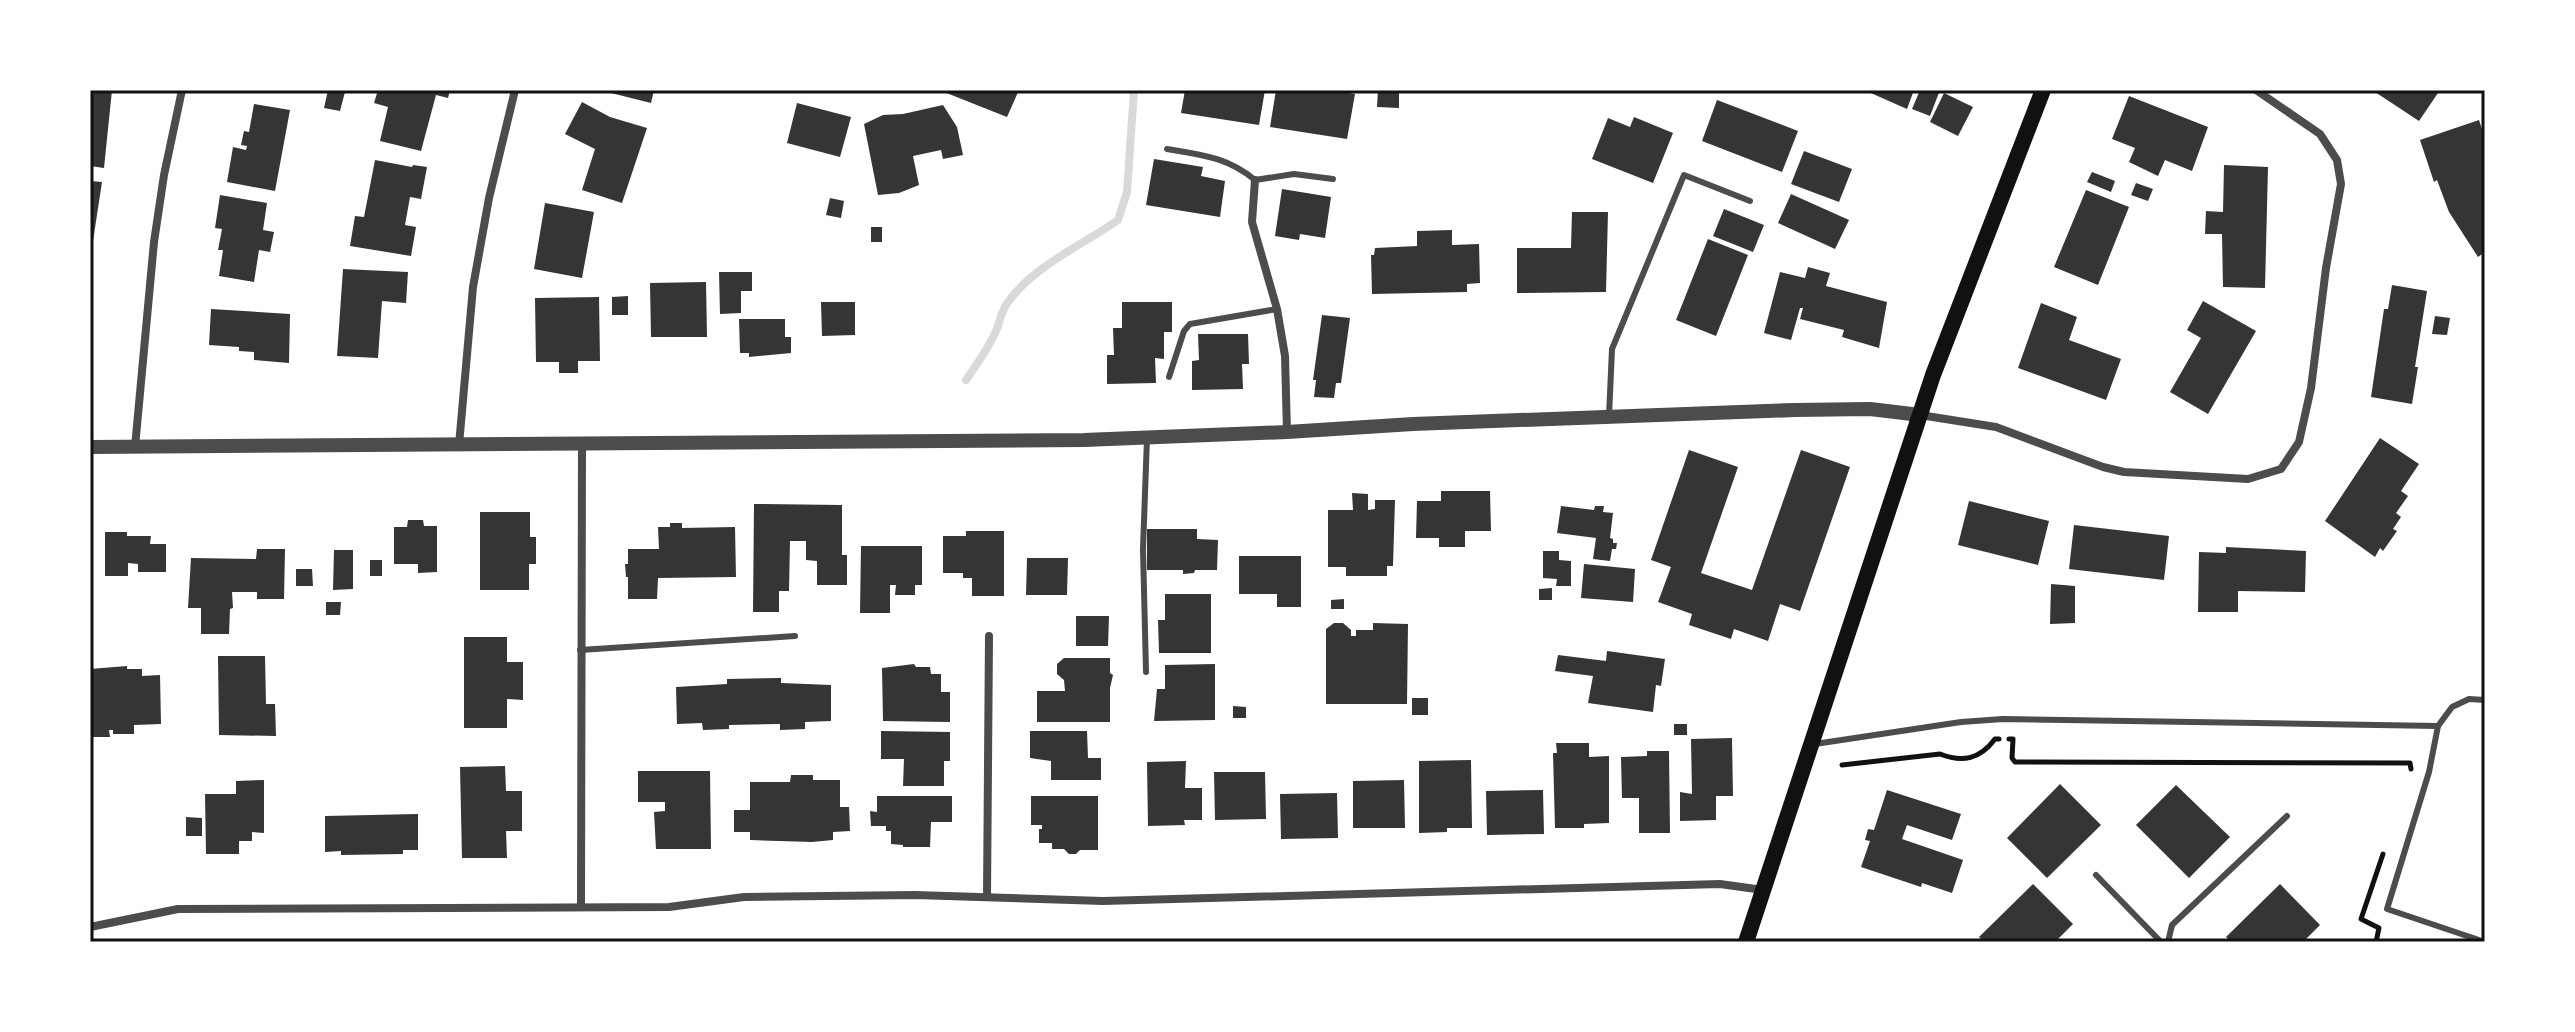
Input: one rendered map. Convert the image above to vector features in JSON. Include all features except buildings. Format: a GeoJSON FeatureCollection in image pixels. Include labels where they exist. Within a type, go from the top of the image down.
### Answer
{"type":"FeatureCollection","features":[{"type":"Feature","properties":{"kind":"main road"},"geometry":{"type":"LineString","coordinates":[[1746,942],[1920,415],[2043,90]]}},
{"type":"Feature","properties":{"kind":"street"},"geometry":{"type":"LineString","coordinates":[[135,447],[154,242],[182,90]]}},
{"type":"Feature","properties":{"kind":"street"},"geometry":{"type":"LineString","coordinates":[[459,445],[473,287],[489,198],[515,90]]}},
{"type":"Feature","properties":{"kind":"street"},"geometry":{"type":"LineString","coordinates":[[90,447],[1147,438],[1609,416],[1870,409],[1996,427],[2124,472],[2248,479],[2281,469],[2299,442],[2311,388],[2326,268],[2341,184],[2337,160],[2320,134],[2256,90]]}},
{"type":"Feature","properties":{"kind":"street"},"geometry":{"type":"LineString","coordinates":[[1255,180],[1252,222],[1277,309],[1285,356],[1287,432]]}},
{"type":"Feature","properties":{"kind":"street"},"geometry":{"type":"LineString","coordinates":[[581,906],[582,444]]}},
{"type":"Feature","properties":{"kind":"street"},"geometry":{"type":"LineString","coordinates":[[987,896],[989,636]]}},
{"type":"Feature","properties":{"kind":"street"},"geometry":{"type":"LineString","coordinates":[[90,927],[178,909],[669,907],[744,897],[987,896],[1103,901],[1720,884],[1763,890]]}},
{"type":"Feature","properties":{"kind":"lane"},"geometry":{"type":"LineString","coordinates":[[1167,149],[1226,161],[1255,180],[1294,174],[1333,179]]}},
{"type":"Feature","properties":{"kind":"lane"},"geometry":{"type":"LineString","coordinates":[[1609,416],[1612,349],[1684,175],[1750,201]]}},
{"type":"Feature","properties":{"kind":"lane"},"geometry":{"type":"LineString","coordinates":[[1169,377],[1184,331],[1190,324],[1277,309]]}},
{"type":"Feature","properties":{"kind":"lane"},"geometry":{"type":"LineString","coordinates":[[1146,672],[1143,549],[1147,438]]}},
{"type":"Feature","properties":{"kind":"lane"},"geometry":{"type":"LineString","coordinates":[[580,650],[795,636]]}},
{"type":"Feature","properties":{"kind":"lane"},"geometry":{"type":"LineString","coordinates":[[2485,700],[2469,699],[2452,707],[2438,726],[2429,772],[2387,909],[2485,942]]}},
{"type":"Feature","properties":{"kind":"lane"},"geometry":{"type":"LineString","coordinates":[[1812,745],[1961,722],[2003,719],[2438,726]]}},
{"type":"Feature","properties":{"kind":"lane"},"geometry":{"type":"LineString","coordinates":[[2168,942],[2172,925],[2287,816]]}},
{"type":"Feature","properties":{"kind":"lane"},"geometry":{"type":"LineString","coordinates":[[2096,875],[2161,942]]}},
{"type":"Feature","properties":{"kind":"path"},"geometry":{"type":"LineString","coordinates":[[1842,765],[1940,754],[1952,759],[1970,759],[1985,751],[1995,739],[2013,739],[2012,758],[2015,762],[2410,763]]}},
{"type":"Feature","properties":{"kind":"waterway"},"geometry":{"type":"LineString","coordinates":[[966,380],[996,331],[1006,305],[1019,289],[1045,267],[1118,220],[1127,192],[1134,90]]}}]}
